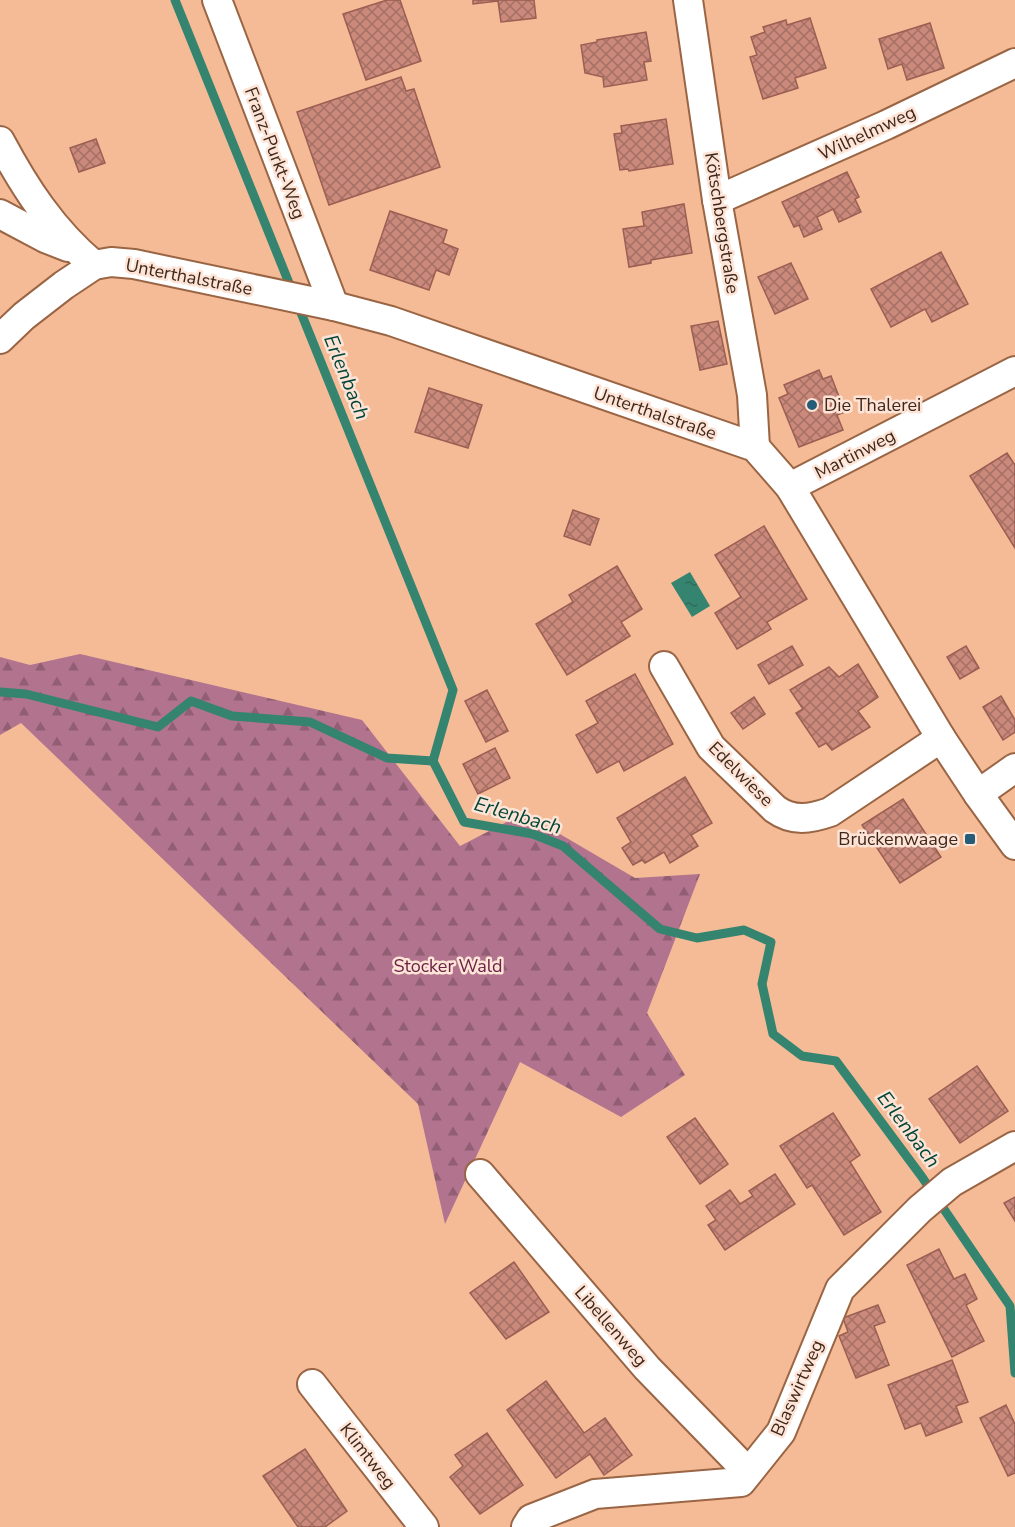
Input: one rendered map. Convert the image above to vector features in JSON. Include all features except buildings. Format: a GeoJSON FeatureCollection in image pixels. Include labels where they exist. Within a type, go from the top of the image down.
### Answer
{"type":"FeatureCollection","features":[{"type":"Feature","properties":{"kind":"street","name":"Franz-Purkt-Weg"},"geometry":{"type":"LineString","coordinates":[[217,0],[325,304]]}},
{"type":"Feature","properties":{"kind":"street","name":"Kötschbergstraße"},"geometry":{"type":"LineString","coordinates":[[688,0],[717,200],[752,394],[755,447]]}},
{"type":"Feature","properties":{"kind":"street","name":"Wilhelmweg"},"geometry":{"type":"LineString","coordinates":[[717,200],[886,125],[1015,63]]}},
{"type":"Feature","properties":{"kind":"street"},"geometry":{"type":"LineString","coordinates":[[0,141],[44,215],[86,258]]}},
{"type":"Feature","properties":{"kind":"street"},"geometry":{"type":"LineString","coordinates":[[0,214],[86,258]]}},
{"type":"Feature","properties":{"kind":"street","name":"Unterthalstraße"},"geometry":{"type":"LineString","coordinates":[[86,258],[134,264],[325,304],[391,321],[755,447],[790,487],[941,738],[1015,845]]}},
{"type":"Feature","properties":{"kind":"street"},"geometry":{"type":"LineString","coordinates":[[0,339],[86,258]]}},
{"type":"Feature","properties":{"kind":"street","name":"Martinweg"},"geometry":{"type":"LineString","coordinates":[[790,487],[1015,371]]}},
{"type":"Feature","properties":{"kind":"street","name":"Edelwiese"},"geometry":{"type":"LineString","coordinates":[[664,666],[711,747],[775,809],[794,819],[812,818],[830,812],[941,738]]}},
{"type":"Feature","properties":{"kind":"street"},"geometry":{"type":"LineString","coordinates":[[978,794],[1015,768]]}},
{"type":"Feature","properties":{"kind":"street","name":"Blaswirtweg"},"geometry":{"type":"LineString","coordinates":[[526,1527],[531,1519],[595,1494],[741,1482],[781,1432],[840,1289],[920,1209],[952,1182],[1015,1146]]}},
{"type":"Feature","properties":{"kind":"street","name":"Libellenweg"},"geometry":{"type":"LineString","coordinates":[[480,1174],[647,1368],[748,1472]]}},
{"type":"Feature","properties":{"kind":"street","name":"Klimtweg"},"geometry":{"type":"LineString","coordinates":[[312,1384],[424,1527]]}},
{"type":"Feature","properties":{"kind":"green space","name":"Stocker Wald"},"geometry":{"type":"Polygon","coordinates":[[[80,654],[362,720],[460,846],[524,813],[635,878],[700,874],[647,1013],[685,1075],[621,1117],[520,1062],[445,1224],[418,1104],[21,723],[0,735],[0,657],[30,665],[80,654]]]}},
{"type":"Feature","properties":{"kind":"water"},"geometry":{"type":"Polygon","coordinates":[[[690,572],[710,606],[692,617],[671,583],[690,572]]]}},
{"type":"Feature","properties":{"kind":"waterway","name":"Erlenbach"},"geometry":{"type":"LineString","coordinates":[[175,0],[453,690],[433,761],[464,822],[533,834],[563,846],[660,929],[697,938],[744,930],[771,942],[762,984],[773,1034],[802,1056],[836,1061],[922,1177],[1010,1306],[1015,1373]]}},
{"type":"Feature","properties":{"kind":"waterway"},"geometry":{"type":"LineString","coordinates":[[0,692],[26,694],[158,727],[191,701],[232,716],[310,722],[387,758],[433,761]]}},
{"type":"Feature","properties":{"kind":"place","name":"Die Thalerei"},"geometry":{"type":"Point","coordinates":[812,405]}},
{"type":"Feature","properties":{"kind":"place","name":"Brückenwaage"},"geometry":{"type":"Point","coordinates":[970,839]}}]}
